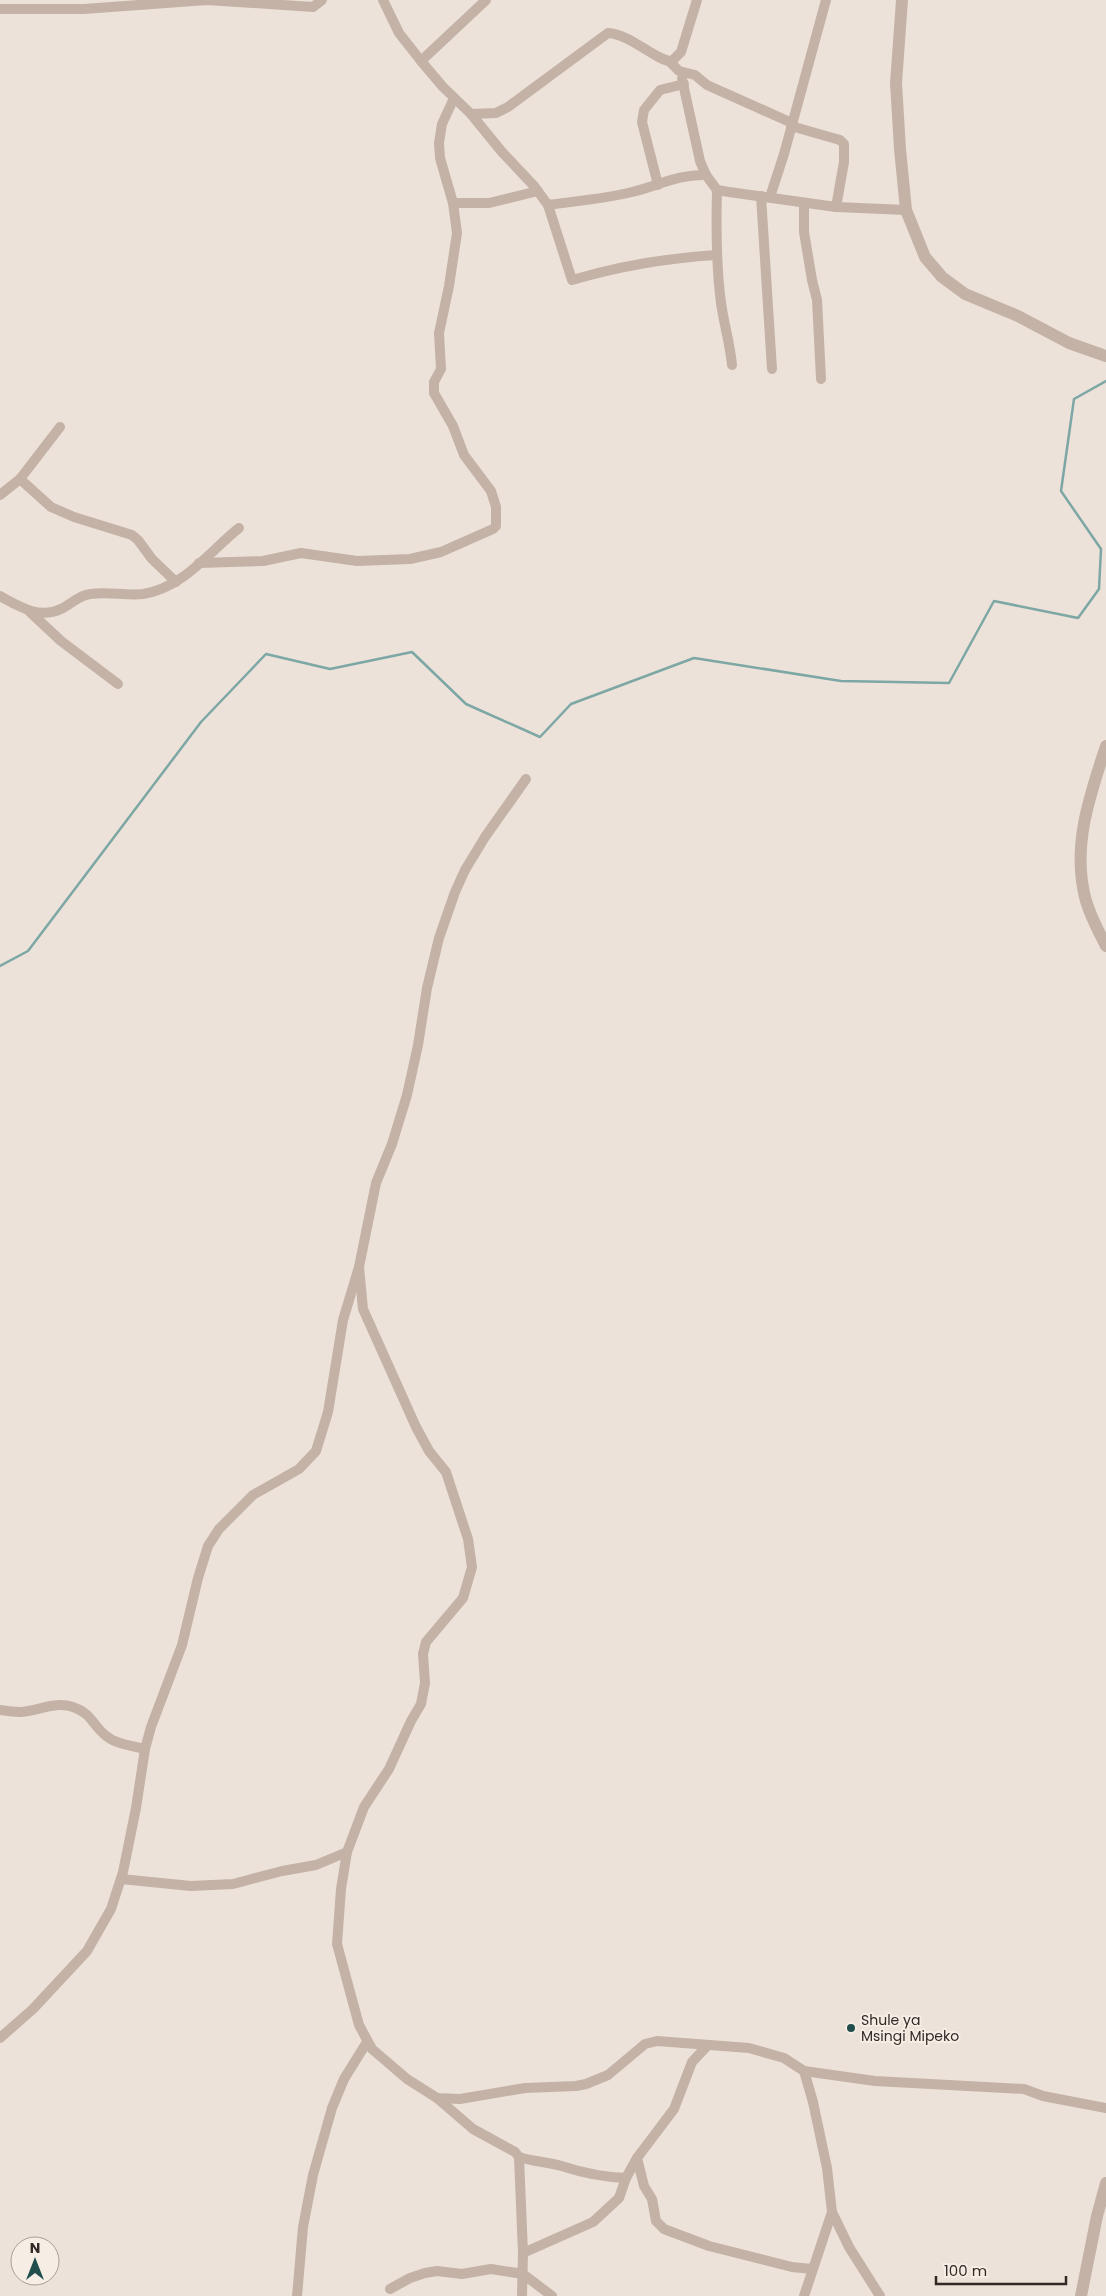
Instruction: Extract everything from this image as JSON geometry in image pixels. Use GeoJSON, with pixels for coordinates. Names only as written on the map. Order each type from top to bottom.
{"type":"FeatureCollection","features":[{"type":"Feature","properties":{"kind":"street"},"geometry":{"type":"LineString","coordinates":[[0,10],[82,4],[207,0],[313,6],[322,0]]}},
{"type":"Feature","properties":{"kind":"street"},"geometry":{"type":"LineString","coordinates":[[383,0],[399,33],[421,62],[471,114],[548,205],[572,280],[673,257],[716,255]]}},
{"type":"Feature","properties":{"kind":"street"},"geometry":{"type":"LineString","coordinates":[[421,62],[486,0]]}},
{"type":"Feature","properties":{"kind":"street"},"geometry":{"type":"LineString","coordinates":[[669,62],[676,59],[681,52],[697,0]]}},
{"type":"Feature","properties":{"kind":"street"},"geometry":{"type":"LineString","coordinates":[[772,369],[766,197],[791,125],[826,0]]}},
{"type":"Feature","properties":{"kind":"street"},"geometry":{"type":"LineString","coordinates":[[902,0],[896,83],[906,210],[925,257],[954,288],[1018,316],[1069,343],[1106,356]]}},
{"type":"Feature","properties":{"kind":"street"},"geometry":{"type":"LineString","coordinates":[[471,114],[496,112],[508,107],[608,33],[630,40],[669,62],[679,71],[684,84],[700,161],[706,175],[717,190],[716,255],[721,303],[729,336],[732,365]]}},
{"type":"Feature","properties":{"kind":"street"},"geometry":{"type":"LineString","coordinates":[[679,71],[695,74],[707,85],[791,125],[840,140],[844,144],[844,162],[836,207]]}},
{"type":"Feature","properties":{"kind":"street"},"geometry":{"type":"LineString","coordinates":[[658,184],[642,122],[644,110],[660,90],[684,84]]}},
{"type":"Feature","properties":{"kind":"street"},"geometry":{"type":"LineString","coordinates":[[199,563],[263,561],[301,553],[357,561],[410,559],[441,552],[496,526],[496,506],[491,490],[464,455],[453,426],[434,393],[434,382],[442,369],[439,333],[456,249],[457,233],[453,203],[440,158],[442,124],[454,98]]}},
{"type":"Feature","properties":{"kind":"street"},"geometry":{"type":"LineString","coordinates":[[485,132],[496,112]]}},
{"type":"Feature","properties":{"kind":"street"},"geometry":{"type":"LineString","coordinates":[[548,205],[631,193],[685,175],[706,175]]}},
{"type":"Feature","properties":{"kind":"street"},"geometry":{"type":"LineString","coordinates":[[717,190],[804,204],[906,210]]}},
{"type":"Feature","properties":{"kind":"street"},"geometry":{"type":"LineString","coordinates":[[453,203],[489,203],[538,191]]}},
{"type":"Feature","properties":{"kind":"street"},"geometry":{"type":"LineString","coordinates":[[804,204],[804,232],[817,300],[821,379]]}},
{"type":"Feature","properties":{"kind":"street"},"geometry":{"type":"LineString","coordinates":[[0,495],[20,479],[60,427]]}},
{"type":"Feature","properties":{"kind":"street"},"geometry":{"type":"LineString","coordinates":[[20,479],[51,506],[74,517],[132,535],[152,559],[176,582]]}},
{"type":"Feature","properties":{"kind":"street"},"geometry":{"type":"LineString","coordinates":[[30,612],[56,611],[89,594],[142,594],[162,590],[176,582],[239,528]]}},
{"type":"Feature","properties":{"kind":"street"},"geometry":{"type":"LineString","coordinates":[[0,596],[30,612],[61,641],[118,684]]}},
{"type":"Feature","properties":{"kind":"street"},"geometry":{"type":"LineString","coordinates":[[1106,746],[1084,818],[1080,839],[1085,896],[1106,946]]}},
{"type":"Feature","properties":{"kind":"street"},"geometry":{"type":"LineString","coordinates":[[0,2038],[33,2009],[87,1950],[107,1916],[121,1879],[136,1808],[145,1749],[151,1727],[182,1645],[198,1578],[208,1546],[219,1529],[253,1495],[299,1468],[316,1450],[328,1412],[344,1320],[359,1267],[376,1182],[402,1116],[418,1045],[427,988],[454,892],[485,837],[526,779]]}},
{"type":"Feature","properties":{"kind":"street"},"geometry":{"type":"LineString","coordinates":[[359,1267],[360,1296],[366,1317],[416,1427],[429,1450],[446,1472],[468,1539],[472,1567],[463,1598],[426,1642],[423,1654],[425,1683],[421,1704],[389,1769],[364,1807],[347,1852],[341,1888],[337,1944],[356,2018],[367,2042],[407,2079],[437,2098],[473,2129],[515,2152],[519,2158],[524,2274],[522,2296]]}},
{"type":"Feature","properties":{"kind":"street"},"geometry":{"type":"LineString","coordinates":[[0,1710],[20,1712],[49,1705],[71,1706],[82,1710],[93,1719],[106,1736],[119,1743],[145,1749]]}},
{"type":"Feature","properties":{"kind":"street"},"geometry":{"type":"LineString","coordinates":[[121,1879],[191,1886],[233,1884],[282,1871],[316,1865],[347,1852]]}},
{"type":"Feature","properties":{"kind":"street"},"geometry":{"type":"LineString","coordinates":[[437,2098],[460,2099],[525,2088],[576,2086],[608,2075],[646,2044],[669,2041],[707,2046],[749,2048],[770,2053],[795,2064],[804,2071],[875,2081],[1024,2089],[1043,2096],[1106,2108]]}},
{"type":"Feature","properties":{"kind":"street"},"geometry":{"type":"LineString","coordinates":[[297,2296],[304,2220],[313,2174],[332,2108],[344,2079],[367,2042]]}},
{"type":"Feature","properties":{"kind":"street"},"geometry":{"type":"LineString","coordinates":[[523,2253],[593,2222],[619,2198],[626,2178],[637,2158],[674,2109],[692,2062],[707,2046]]}},
{"type":"Feature","properties":{"kind":"street"},"geometry":{"type":"LineString","coordinates":[[804,2071],[827,2168],[832,2212],[849,2247],[880,2296]]}},
{"type":"Feature","properties":{"kind":"street"},"geometry":{"type":"LineString","coordinates":[[519,2158],[565,2167],[586,2174],[626,2178]]}},
{"type":"Feature","properties":{"kind":"street"},"geometry":{"type":"LineString","coordinates":[[637,2158],[644,2186],[652,2199],[656,2221],[664,2229],[709,2246],[792,2267],[812,2269]]}},
{"type":"Feature","properties":{"kind":"street"},"geometry":{"type":"LineString","coordinates":[[1082,2296],[1097,2216],[1106,2183]]}},
{"type":"Feature","properties":{"kind":"street"},"geometry":{"type":"LineString","coordinates":[[804,2296],[832,2212]]}},
{"type":"Feature","properties":{"kind":"street"},"geometry":{"type":"LineString","coordinates":[[390,2290],[410,2278],[437,2271],[462,2274],[491,2269],[524,2274],[552,2296]]}},
{"type":"Feature","properties":{"kind":"waterway"},"geometry":{"type":"LineString","coordinates":[[0,966],[28,951],[201,722],[266,654],[330,669],[412,652],[466,704],[540,737],[571,704],[694,658],[841,681],[949,683],[994,601],[1078,618],[1099,589],[1101,549],[1061,491],[1074,399],[1106,381]]}},
{"type":"Feature","properties":{"kind":"place","name":"Shule ya Msingi Mipeko"},"geometry":{"type":"Point","coordinates":[851,2028]}}]}
